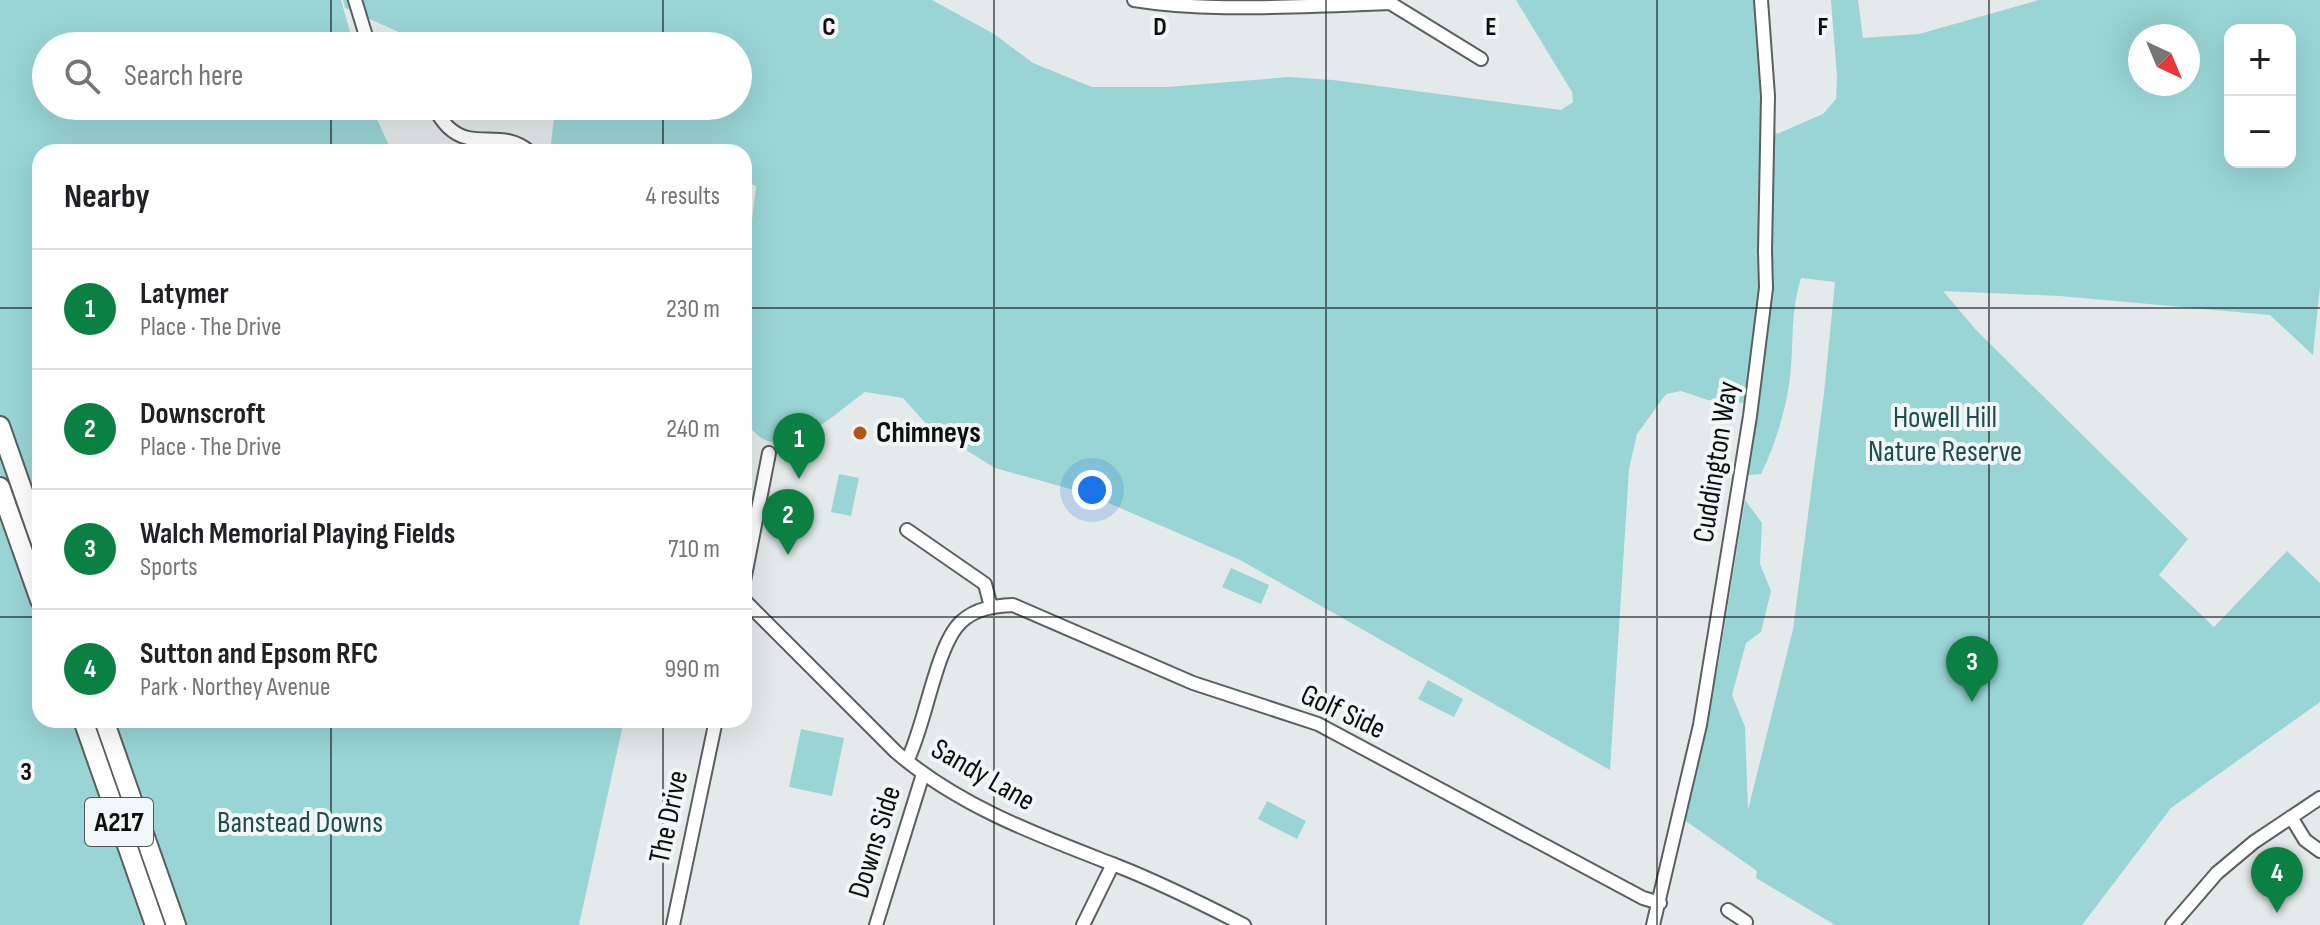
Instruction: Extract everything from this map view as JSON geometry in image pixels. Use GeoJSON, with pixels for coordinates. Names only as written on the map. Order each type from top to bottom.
{"type":"FeatureCollection","features":[{"type":"Feature","properties":{"kind":"highway"},"geometry":{"type":"LineString","coordinates":[[0,426],[32,517]]}},
{"type":"Feature","properties":{"kind":"highway"},"geometry":{"type":"LineString","coordinates":[[0,487],[32,577]]}},
{"type":"Feature","properties":{"kind":"highway","name":"A217"},"geometry":{"type":"LineString","coordinates":[[86,728],[155,925]]}},
{"type":"Feature","properties":{"kind":"highway","name":"A217"},"geometry":{"type":"LineString","coordinates":[[107,728],[176,925]]}},
{"type":"Feature","properties":{"kind":"street"},"geometry":{"type":"LineString","coordinates":[[355,0],[365,32]]}},
{"type":"Feature","properties":{"kind":"street"},"geometry":{"type":"LineString","coordinates":[[1134,0],[1209,7],[1390,2],[1481,59]]}},
{"type":"Feature","properties":{"kind":"street","name":"Cuddington Way"},"geometry":{"type":"LineString","coordinates":[[1653,925],[1700,725],[1750,416],[1766,288],[1768,96],[1761,0]]}},
{"type":"Feature","properties":{"kind":"street"},"geometry":{"type":"LineString","coordinates":[[443,120],[460,135],[475,139],[509,139],[517,144]]}},
{"type":"Feature","properties":{"kind":"street"},"geometry":{"type":"LineString","coordinates":[[752,540],[769,453]]}},
{"type":"Feature","properties":{"kind":"street"},"geometry":{"type":"LineString","coordinates":[[907,530],[985,584],[991,607],[963,620],[952,634],[907,761]]}},
{"type":"Feature","properties":{"kind":"street","name":"Golf Side"},"geometry":{"type":"LineString","coordinates":[[991,607],[1013,605],[1193,683],[1318,724],[1643,898],[1660,903]]}},
{"type":"Feature","properties":{"kind":"street","name":"Sandy Lane"},"geometry":{"type":"LineString","coordinates":[[752,608],[923,774],[1015,826],[1160,883],[1244,925]]}},
{"type":"Feature","properties":{"kind":"street","name":"The Drive"},"geometry":{"type":"LineString","coordinates":[[673,925],[714,728]]}},
{"type":"Feature","properties":{"kind":"street","name":"Downs Side"},"geometry":{"type":"LineString","coordinates":[[876,925],[923,774]]}},
{"type":"Feature","properties":{"kind":"street"},"geometry":{"type":"LineString","coordinates":[[2172,925],[2217,873],[2254,842],[2320,798]]}},
{"type":"Feature","properties":{"kind":"street"},"geometry":{"type":"LineString","coordinates":[[2291,817],[2305,840],[2320,851]]}},
{"type":"Feature","properties":{"kind":"street"},"geometry":{"type":"LineString","coordinates":[[1083,925],[1113,864]]}},
{"type":"Feature","properties":{"kind":"street"},"geometry":{"type":"LineString","coordinates":[[1728,910],[1747,924]]}},
{"type":"Feature","properties":{"kind":"green space","name":"Banstead Downs"},"geometry":{"type":"Polygon","coordinates":[[[0,0],[341,0],[350,32],[32,32],[32,120],[377,120],[388,144],[32,144],[32,728],[622,728],[579,925],[0,925],[0,0]]]}},
{"type":"Feature","properties":{"kind":"green space","name":"Howell Hill Nature Reserve"},"geometry":{"type":"Polygon","coordinates":[[[343,0],[932,0],[994,34],[1033,63],[1092,87],[1167,87],[1289,77],[1561,110],[1573,102],[1572,92],[1516,0],[1765,0],[1768,120],[1777,134],[1823,114],[1836,99],[1831,0],[1858,0],[1863,38],[1919,34],[2039,0],[2320,0],[2320,286],[2313,355],[2270,315],[2060,296],[1943,291],[1976,330],[2188,539],[2159,575],[2214,627],[2287,551],[2320,583],[2320,702],[2171,808],[2082,925],[1835,925],[1756,878],[1757,871],[1683,819],[1717,672],[1745,500],[1762,523],[1760,564],[1771,591],[1761,632],[1746,643],[1732,695],[1745,727],[1748,810],[1793,629],[1824,393],[1835,282],[1801,278],[1795,304],[1786,402],[1761,474],[1747,475],[1757,397],[1745,397],[1745,403],[1708,400],[1681,391],[1666,394],[1637,434],[1629,469],[1610,770],[1240,560],[1088,494],[995,468],[929,427],[903,398],[865,392],[820,426],[786,442],[770,442],[756,434],[752,428],[752,219],[756,186],[752,184],[752,144],[551,144],[554,120],[752,120],[752,32],[399,32],[345,8],[343,0]]]}},
{"type":"Feature","properties":{"kind":"green space"},"geometry":{"type":"Polygon","coordinates":[[[839,474],[859,478],[851,516],[831,512],[839,474]]]}},
{"type":"Feature","properties":{"kind":"green space"},"geometry":{"type":"Polygon","coordinates":[[[1231,568],[1269,585],[1261,604],[1222,587],[1231,568]]]}},
{"type":"Feature","properties":{"kind":"green space"},"geometry":{"type":"Polygon","coordinates":[[[1428,680],[1463,699],[1454,717],[1418,699],[1428,680]]]}},
{"type":"Feature","properties":{"kind":"green space"},"geometry":{"type":"Polygon","coordinates":[[[801,729],[844,738],[832,796],[789,787],[801,729]]]}},
{"type":"Feature","properties":{"kind":"green space"},"geometry":{"type":"Polygon","coordinates":[[[1267,801],[1306,821],[1297,839],[1258,819],[1267,801]]]}},
{"type":"Feature","properties":{"kind":"place","name":"Chimneys"},"geometry":{"type":"Point","coordinates":[860,433]}},
{"type":"Feature","properties":{"kind":"place","name":"Latymer"},"geometry":{"type":"Point","coordinates":[799,479]}},
{"type":"Feature","properties":{"kind":"place","name":"Downscroft"},"geometry":{"type":"Point","coordinates":[788,555]}},
{"type":"Feature","properties":{"kind":"place","name":"Walch Memorial Playing Fields"},"geometry":{"type":"Point","coordinates":[1972,702]}},
{"type":"Feature","properties":{"kind":"place","name":"Sutton and Epsom RFC"},"geometry":{"type":"Point","coordinates":[2277,913]}}]}
